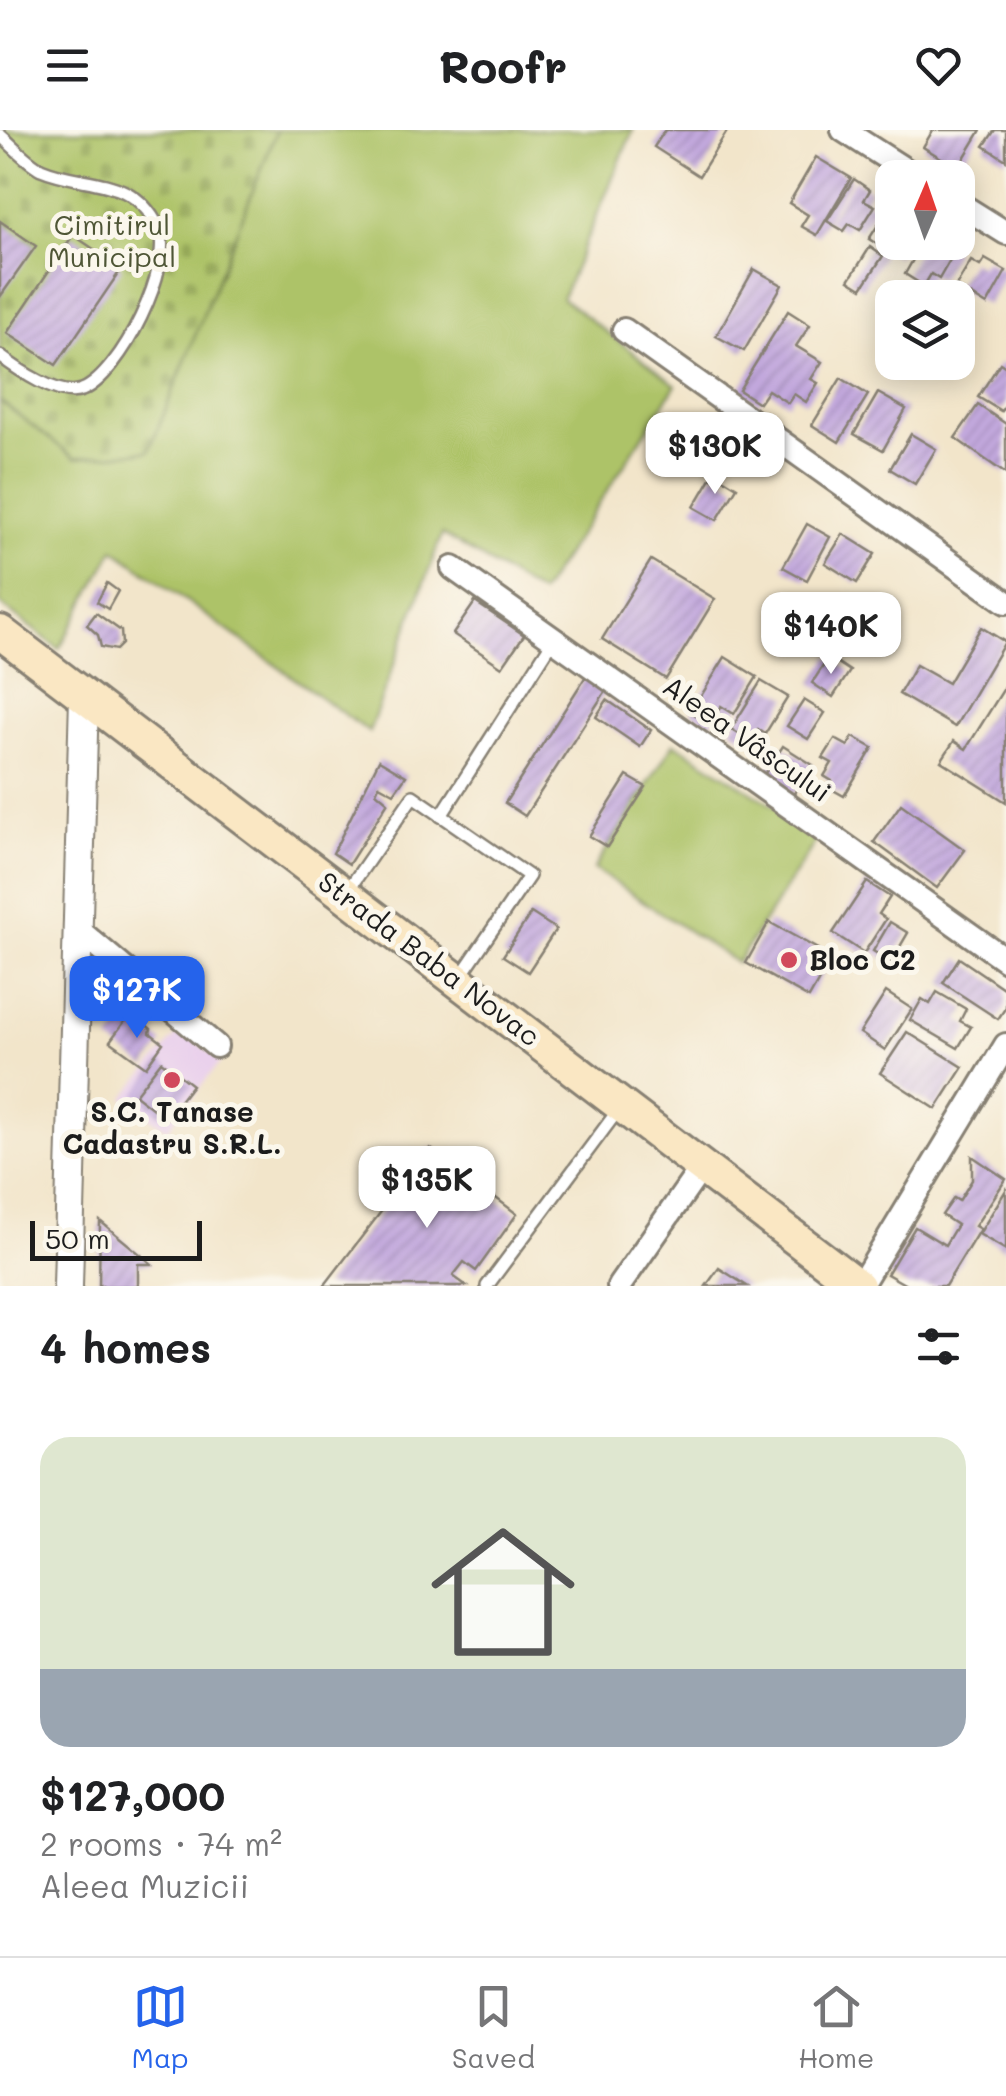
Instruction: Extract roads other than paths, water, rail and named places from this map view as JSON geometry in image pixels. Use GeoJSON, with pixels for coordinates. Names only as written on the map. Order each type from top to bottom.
{"type":"FeatureCollection","features":[{"type":"Feature","properties":{"kind":"main road","name":"Strada Baba Novac"},"geometry":{"type":"LineString","coordinates":[[0,632],[859,1286]]}},
{"type":"Feature","properties":{"kind":"street"},"geometry":{"type":"LineString","coordinates":[[843,130],[890,160]]}},
{"type":"Feature","properties":{"kind":"street"},"geometry":{"type":"LineString","coordinates":[[975,214],[1006,233]]}},
{"type":"Feature","properties":{"kind":"street"},"geometry":{"type":"LineString","coordinates":[[624,330],[1006,602]]}},
{"type":"Feature","properties":{"kind":"street","name":"Aleea Vâscului"},"geometry":{"type":"LineString","coordinates":[[453,568],[1006,960]]}},
{"type":"Feature","properties":{"kind":"street"},"geometry":{"type":"LineString","coordinates":[[68,1286],[84,697]]}},
{"type":"Feature","properties":{"kind":"street"},"geometry":{"type":"LineString","coordinates":[[76,928],[216,1046]]}},
{"type":"Feature","properties":{"kind":"street"},"geometry":{"type":"LineString","coordinates":[[859,1286],[1006,1045]]}},
{"type":"Feature","properties":{"kind":"street"},"geometry":{"type":"LineString","coordinates":[[618,1286],[702,1167]]}},
{"type":"Feature","properties":{"kind":"lane"},"geometry":{"type":"LineString","coordinates":[[0,135],[39,168],[135,195],[158,225],[165,244],[135,329],[110,369],[81,391],[63,391],[0,356]]}},
{"type":"Feature","properties":{"kind":"lane"},"geometry":{"type":"LineString","coordinates":[[442,816],[554,640]]}},
{"type":"Feature","properties":{"kind":"lane"},"geometry":{"type":"LineString","coordinates":[[345,895],[413,796],[529,876],[457,980]]}},
{"type":"Feature","properties":{"kind":"lane"},"geometry":{"type":"LineString","coordinates":[[487,1286],[621,1105]]}},
{"type":"Feature","properties":{"kind":"place","name":"Bloc C2"},"geometry":{"type":"Point","coordinates":[789,960]}},
{"type":"Feature","properties":{"kind":"place","name":"S.C. Tanase Cadastru S.R.L."},"geometry":{"type":"Point","coordinates":[172,1080]}},
{"type":"Feature","properties":{"kind":"park label","name":"Cimitirul Municipal"},"geometry":{"type":"Point","coordinates":[112,241]}}]}
